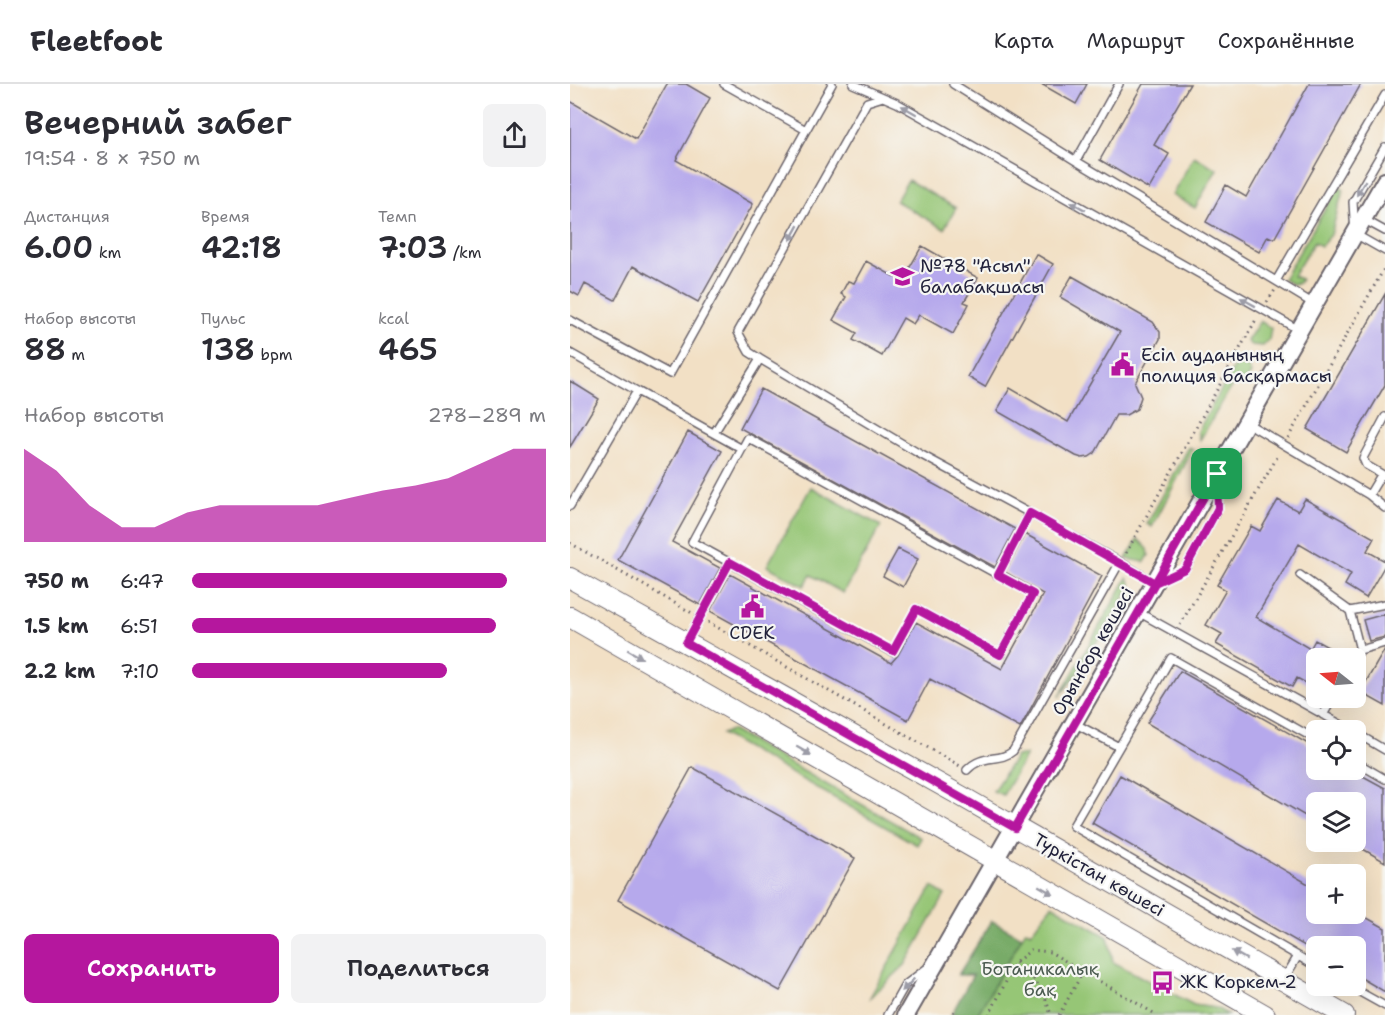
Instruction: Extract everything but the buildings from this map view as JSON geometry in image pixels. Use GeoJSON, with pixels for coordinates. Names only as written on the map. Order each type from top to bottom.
{"type":"FeatureCollection","features":[{"type":"Feature","properties":{"kind":"main road","name":"Түркістан көшесі"},"geometry":{"type":"LineString","coordinates":[[570,578],[1344,1015]]}},
{"type":"Feature","properties":{"kind":"main road"},"geometry":{"type":"LineString","coordinates":[[570,617],[1261,1014]]}},
{"type":"Feature","properties":{"kind":"street","name":"Орынбор көшесі"},"geometry":{"type":"LineString","coordinates":[[906,1015],[1385,181]]}},
{"type":"Feature","properties":{"kind":"lane"},"geometry":{"type":"LineString","coordinates":[[724,84],[806,130]]}},
{"type":"Feature","properties":{"kind":"lane"},"geometry":{"type":"LineString","coordinates":[[570,321],[670,374],[832,84]]}},
{"type":"Feature","properties":{"kind":"lane"},"geometry":{"type":"LineString","coordinates":[[853,84],[897,103],[1299,330]]}},
{"type":"Feature","properties":{"kind":"lane"},"geometry":{"type":"LineString","coordinates":[[953,84],[1314,304]]}},
{"type":"Feature","properties":{"kind":"lane"},"geometry":{"type":"LineString","coordinates":[[1076,161],[1119,84]]}},
{"type":"Feature","properties":{"kind":"lane"},"geometry":{"type":"LineString","coordinates":[[1278,282],[1385,95]]}},
{"type":"Feature","properties":{"kind":"lane"},"geometry":{"type":"LineString","coordinates":[[883,97],[867,102],[738,332],[749,352],[918,453],[1122,560],[1155,583]]}},
{"type":"Feature","properties":{"kind":"lane"},"geometry":{"type":"LineString","coordinates":[[1385,147],[1353,202],[1355,234],[1385,251]]}},
{"type":"Feature","properties":{"kind":"lane"},"geometry":{"type":"LineString","coordinates":[[1363,219],[1385,231]]}},
{"type":"Feature","properties":{"kind":"lane"},"geometry":{"type":"LineString","coordinates":[[570,353],[742,449]]}},
{"type":"Feature","properties":{"kind":"lane"},"geometry":{"type":"LineString","coordinates":[[714,434],[760,359]]}},
{"type":"Feature","properties":{"kind":"lane"},"geometry":{"type":"LineString","coordinates":[[570,506],[637,391]]}},
{"type":"Feature","properties":{"kind":"lane"},"geometry":{"type":"LineString","coordinates":[[1369,495],[1383,476],[1366,465],[1363,458],[1385,417]]}},
{"type":"Feature","properties":{"kind":"lane"},"geometry":{"type":"LineString","coordinates":[[1246,423],[1369,495],[1385,508]]}},
{"type":"Feature","properties":{"kind":"lane"},"geometry":{"type":"LineString","coordinates":[[748,438],[1033,594],[1000,655],[916,609],[893,651],[692,542],[742,449],[748,438]]}},
{"type":"Feature","properties":{"kind":"lane"},"geometry":{"type":"LineString","coordinates":[[998,575],[1030,513]]}},
{"type":"Feature","properties":{"kind":"lane"},"geometry":{"type":"LineString","coordinates":[[967,770],[975,761],[1008,755],[1013,751],[1122,560]]}},
{"type":"Feature","properties":{"kind":"lane"},"geometry":{"type":"LineString","coordinates":[[686,643],[730,562]]}},
{"type":"Feature","properties":{"kind":"lane"},"geometry":{"type":"LineString","coordinates":[[1300,575],[1350,611],[1359,648]]}},
{"type":"Feature","properties":{"kind":"lane"},"geometry":{"type":"LineString","coordinates":[[1350,611],[1385,604]]}},
{"type":"Feature","properties":{"kind":"lane"},"geometry":{"type":"LineString","coordinates":[[1138,612],[1332,720]]}},
{"type":"Feature","properties":{"kind":"lane"},"geometry":{"type":"LineString","coordinates":[[1366,648],[1385,643]]}},
{"type":"Feature","properties":{"kind":"lane"},"geometry":{"type":"LineString","coordinates":[[1306,734],[1171,658],[1073,826],[1306,961]]}},
{"type":"Feature","properties":{"kind":"lane"},"geometry":{"type":"LineString","coordinates":[[1323,715],[1327,708]]}},
{"type":"Feature","properties":{"kind":"lane"},"geometry":{"type":"LineString","coordinates":[[1074,723],[1119,747]]}},
{"type":"Feature","properties":{"kind":"lane"},"geometry":{"type":"LineString","coordinates":[[1366,739],[1385,750]]}},
{"type":"Feature","properties":{"kind":"lane"},"geometry":{"type":"LineString","coordinates":[[1366,768],[1385,778]]}},
{"type":"Feature","properties":{"kind":"lane"},"geometry":{"type":"LineString","coordinates":[[1283,980],[1298,956]]}},
{"type":"Feature","properties":{"kind":"lane"},"geometry":{"type":"LineString","coordinates":[[888,1015],[904,985],[935,962]]}},
{"type":"Feature","properties":{"kind":"lane"},"geometry":{"type":"LineString","coordinates":[[1366,995],[1385,1006]]}},
{"type":"Feature","properties":{"kind":"path"},"geometry":{"type":"LineString","coordinates":[[1122,560],[1278,282]]}},
{"type":"Feature","properties":{"kind":"path"},"geometry":{"type":"LineString","coordinates":[[570,543],[967,770]]}},
{"type":"Feature","properties":{"kind":"path"},"geometry":{"type":"LineString","coordinates":[[989,1015],[1016,962],[1031,950],[1050,952],[1157,1015]]}},
{"type":"Feature","properties":{"kind":"path"},"geometry":{"type":"LineString","coordinates":[[1016,962],[1030,974],[1044,992],[1052,1015]]}},
{"type":"Feature","properties":{"kind":"path"},"geometry":{"type":"LineString","coordinates":[[1059,1015],[1084,972]]}},
{"type":"Feature","properties":{"kind":"path"},"geometry":{"type":"LineString","coordinates":[[953,1012],[958,1015]]}},
{"type":"Feature","properties":{"kind":"green space"},"geometry":{"type":"Polygon","coordinates":[[[1194,156],[1217,169],[1195,208],[1172,195],[1194,156]]]}},
{"type":"Feature","properties":{"kind":"green space"},"geometry":{"type":"Polygon","coordinates":[[[908,180],[956,208],[944,229],[896,201],[908,180]]]}},
{"type":"Feature","properties":{"kind":"green space"},"geometry":{"type":"Polygon","coordinates":[[[1339,186],[1343,190],[1331,235],[1321,246],[1314,242],[1293,276],[1301,279],[1299,283],[1292,284],[1283,279],[1339,186]]]}},
{"type":"Feature","properties":{"kind":"green space"},"geometry":{"type":"Polygon","coordinates":[[[1260,321],[1271,328],[1269,340],[1263,346],[1251,345],[1247,341],[1260,321]]]}},
{"type":"Feature","properties":{"kind":"green space"},"geometry":{"type":"Polygon","coordinates":[[[1239,358],[1247,365],[1251,374],[1246,380],[1235,380],[1200,440],[1198,431],[1239,358]]]}},
{"type":"Feature","properties":{"kind":"green space"},"geometry":{"type":"Polygon","coordinates":[[[1189,447],[1193,449],[1152,527],[1147,524],[1189,447]]]}},
{"type":"Feature","properties":{"kind":"green space"},"geometry":{"type":"Polygon","coordinates":[[[811,487],[881,526],[843,593],[811,575],[804,586],[767,566],[811,487]]]}},
{"type":"Feature","properties":{"kind":"green space"},"geometry":{"type":"Polygon","coordinates":[[[1138,539],[1148,549],[1149,555],[1145,562],[1126,559],[1138,539]]]}},
{"type":"Feature","properties":{"kind":"green space"},"geometry":{"type":"Polygon","coordinates":[[[1127,578],[1131,584],[1129,590],[1078,672],[1059,697],[1127,578]]]}},
{"type":"Feature","properties":{"kind":"green space"},"geometry":{"type":"Polygon","coordinates":[[[731,730],[921,838],[917,845],[722,734],[731,730]]]}},
{"type":"Feature","properties":{"kind":"green space"},"geometry":{"type":"Polygon","coordinates":[[[1026,755],[1003,795],[993,791],[1016,756],[1026,755]]]}},
{"type":"Feature","properties":{"kind":"green space"},"geometry":{"type":"Polygon","coordinates":[[[932,887],[945,895],[905,965],[869,999],[932,887]]]}},
{"type":"Feature","properties":{"kind":"green space","name":"Ботаникалық бақ"},"geometry":{"type":"Polygon","coordinates":[[[1052,905],[1108,937],[1113,962],[1194,1005],[1216,1008],[1229,1015],[977,1015],[1026,930],[1031,932],[1052,905]]]}},
{"type":"Feature","properties":{"kind":"green space"},"geometry":{"type":"Polygon","coordinates":[[[992,921],[1022,937],[977,1015],[951,1015],[973,975],[958,975],[992,921]]]}},
{"type":"Feature","properties":{"kind":"place","name":"№78 \"Асыл\" балабақшасы"},"geometry":{"type":"Point","coordinates":[902,276]}},
{"type":"Feature","properties":{"kind":"place","name":"Есіл ауданының полиция басқармасы"},"geometry":{"type":"Point","coordinates":[1123,365]}},
{"type":"Feature","properties":{"kind":"place","name":"CDEK"},"geometry":{"type":"Point","coordinates":[752,607]}},
{"type":"Feature","properties":{"kind":"place","name":"ЖК Коркем-2"},"geometry":{"type":"Point","coordinates":[1162,982]}},
{"type":"Feature","properties":{"kind":"route"},"geometry":{"type":"LineString","coordinates":[[1217,474],[1155,583],[1030,513],[998,575],[1033,594],[1000,655],[916,609],[893,651],[730,562],[686,643],[1015,828],[1155,583],[1185,569],[1218,508],[1217,474]]}}]}
